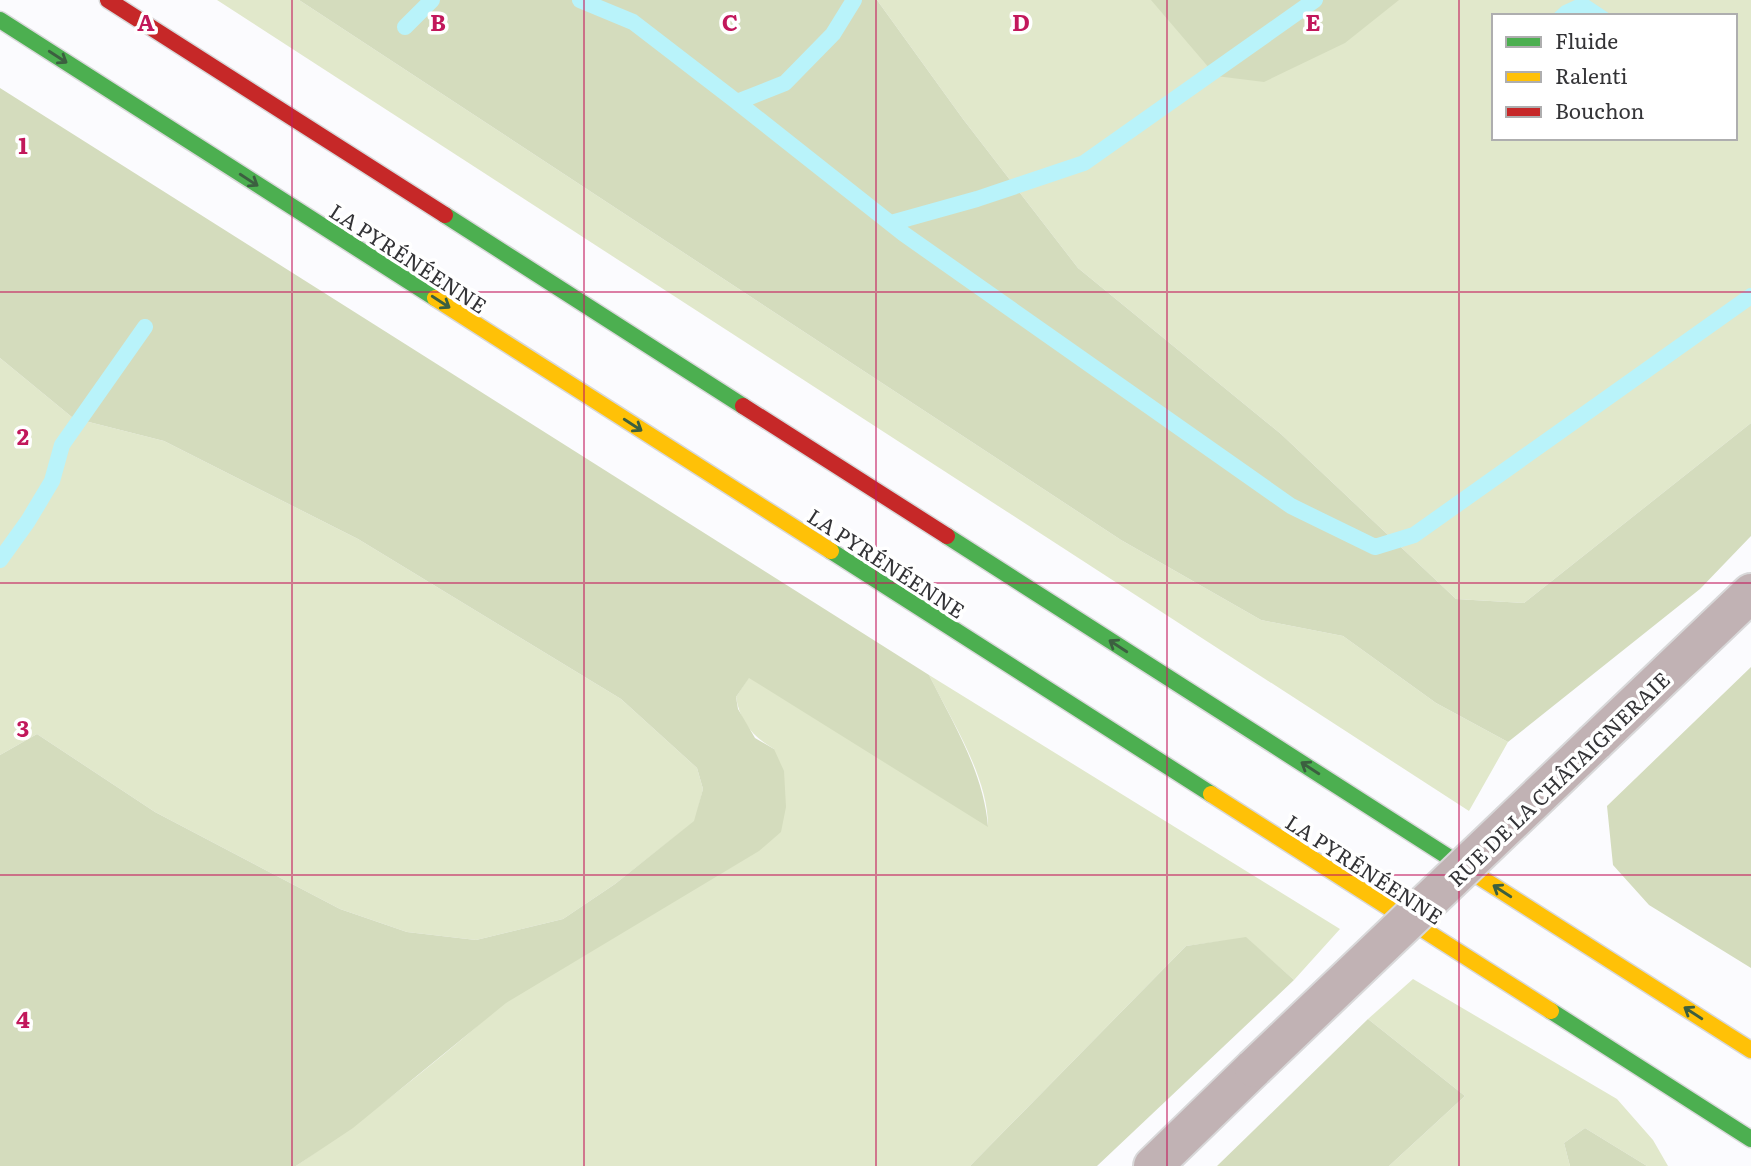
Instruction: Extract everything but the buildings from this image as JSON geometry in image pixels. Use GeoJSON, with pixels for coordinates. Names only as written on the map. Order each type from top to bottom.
{"type":"FeatureCollection","features":[{"type":"Feature","properties":{"kind":"highway"},"geometry":{"type":"LineString","coordinates":[[108,0],[1751,1050]]}},
{"type":"Feature","properties":{"kind":"highway","name":"LA PYRÉNÉENNE"},"geometry":{"type":"LineString","coordinates":[[0,20],[1751,1139]]}},
{"type":"Feature","properties":{"kind":"street","name":"RUE DE LA CHÂTAIGNERAIE"},"geometry":{"type":"LineString","coordinates":[[1153,1166],[1751,593]]}},
{"type":"Feature","properties":{"kind":"green space"},"geometry":{"type":"Polygon","coordinates":[[[217,0],[299,0],[1121,540],[1261,620],[1343,636],[1436,703],[1508,742],[1469,811],[217,0]]]}},
{"type":"Feature","properties":{"kind":"green space"},"geometry":{"type":"Polygon","coordinates":[[[299,0],[877,0],[963,119],[1078,268],[1281,434],[1456,599],[1524,603],[1751,423],[1751,536],[1700,589],[1508,742],[1436,703],[1343,636],[1261,620],[1121,540],[299,0]]]}},
{"type":"Feature","properties":{"kind":"green space"},"geometry":{"type":"Polygon","coordinates":[[[877,0],[1751,0],[1751,423],[1524,603],[1456,599],[1281,434],[1078,268],[963,119],[877,0]]]}},
{"type":"Feature","properties":{"kind":"green space"},"geometry":{"type":"Polygon","coordinates":[[[1151,0],[1399,0],[1345,43],[1264,82],[1216,76],[1151,0]]]}},
{"type":"Feature","properties":{"kind":"green space"},"geometry":{"type":"Polygon","coordinates":[[[0,88],[929,675],[974,768],[988,827],[749,678],[736,697],[738,709],[755,738],[774,749],[784,771],[786,807],[781,832],[759,851],[506,1003],[353,1128],[296,1166],[0,1166],[0,755],[37,734],[155,812],[340,909],[407,932],[476,940],[563,919],[615,884],[694,821],[703,789],[697,768],[621,699],[358,539],[164,441],[73,418],[0,358],[0,88]]]}},
{"type":"Feature","properties":{"kind":"green space"},"geometry":{"type":"Polygon","coordinates":[[[0,358],[73,418],[164,441],[358,539],[621,699],[697,768],[703,789],[695,821],[615,884],[563,919],[476,940],[407,932],[340,909],[155,812],[37,734],[0,755],[0,358]]]}},
{"type":"Feature","properties":{"kind":"green space"},"geometry":{"type":"Polygon","coordinates":[[[1751,667],[1751,968],[1649,905],[1613,865],[1607,806],[1751,667]]]}},
{"type":"Feature","properties":{"kind":"green space"},"geometry":{"type":"Polygon","coordinates":[[[929,675],[1340,929],[1294,980],[1246,938],[1186,946],[970,1166],[296,1166],[361,1120],[484,1020],[602,913],[774,749],[754,734],[741,714],[736,697],[749,677],[988,826],[982,788],[975,768],[929,675]]]}},
{"type":"Feature","properties":{"kind":"green space"},"geometry":{"type":"Polygon","coordinates":[[[1246,937],[1294,980],[1097,1166],[970,1166],[1186,946],[1246,937]]]}},
{"type":"Feature","properties":{"kind":"green space"},"geometry":{"type":"Polygon","coordinates":[[[1413,979],[1617,1099],[1653,1140],[1668,1166],[1647,1166],[1585,1128],[1564,1143],[1570,1166],[1389,1166],[1465,1096],[1368,1019],[1413,979]]]}},
{"type":"Feature","properties":{"kind":"green space"},"geometry":{"type":"Polygon","coordinates":[[[1368,1019],[1465,1096],[1389,1166],[1217,1166],[1368,1019]]]}},
{"type":"Feature","properties":{"kind":"green space"},"geometry":{"type":"Polygon","coordinates":[[[1585,1128],[1647,1166],[1570,1166],[1564,1143],[1585,1128]]]}},
{"type":"Feature","properties":{"kind":"water"},"geometry":{"type":"Polygon","coordinates":[[[1575,0],[1589,0],[1610,14],[1553,14],[1575,0]]]}},
{"type":"Feature","properties":{"kind":"waterway"},"geometry":{"type":"LineString","coordinates":[[405,27],[432,0]]}},
{"type":"Feature","properties":{"kind":"waterway"},"geometry":{"type":"LineString","coordinates":[[580,0],[633,22],[737,102],[785,83],[833,34],[854,0]]}},
{"type":"Feature","properties":{"kind":"waterway"},"geometry":{"type":"LineString","coordinates":[[891,223],[977,199],[1084,163],[1315,0]]}},
{"type":"Feature","properties":{"kind":"waterway"},"geometry":{"type":"LineString","coordinates":[[737,102],[904,234],[1291,506],[1375,547],[1414,535],[1751,296]]}},
{"type":"Feature","properties":{"kind":"waterway"},"geometry":{"type":"LineString","coordinates":[[0,560],[52,481],[62,445],[145,327]]}},
{"type":"Feature","properties":{"kind":"traffic: fast"},"geometry":{"type":"LineString","coordinates":[[0,20],[435,298]]}},
{"type":"Feature","properties":{"kind":"traffic: fast"},"geometry":{"type":"LineString","coordinates":[[445,215],[743,406]]}},
{"type":"Feature","properties":{"kind":"traffic: fast"},"geometry":{"type":"LineString","coordinates":[[947,536],[1478,876]]}},
{"type":"Feature","properties":{"kind":"traffic: fast"},"geometry":{"type":"LineString","coordinates":[[831,551],[1211,794]]}},
{"type":"Feature","properties":{"kind":"traffic: fast"},"geometry":{"type":"LineString","coordinates":[[1551,1011],[1751,1139]]}},
{"type":"Feature","properties":{"kind":"traffic: slow"},"geometry":{"type":"LineString","coordinates":[[435,298],[831,551]]}},
{"type":"Feature","properties":{"kind":"traffic: slow"},"geometry":{"type":"LineString","coordinates":[[1211,794],[1551,1011]]}},
{"type":"Feature","properties":{"kind":"traffic: slow"},"geometry":{"type":"LineString","coordinates":[[1478,876],[1751,1050]]}},
{"type":"Feature","properties":{"kind":"traffic: jam"},"geometry":{"type":"LineString","coordinates":[[108,0],[445,215]]}},
{"type":"Feature","properties":{"kind":"traffic: jam"},"geometry":{"type":"LineString","coordinates":[[743,406],[947,536]]}}]}
